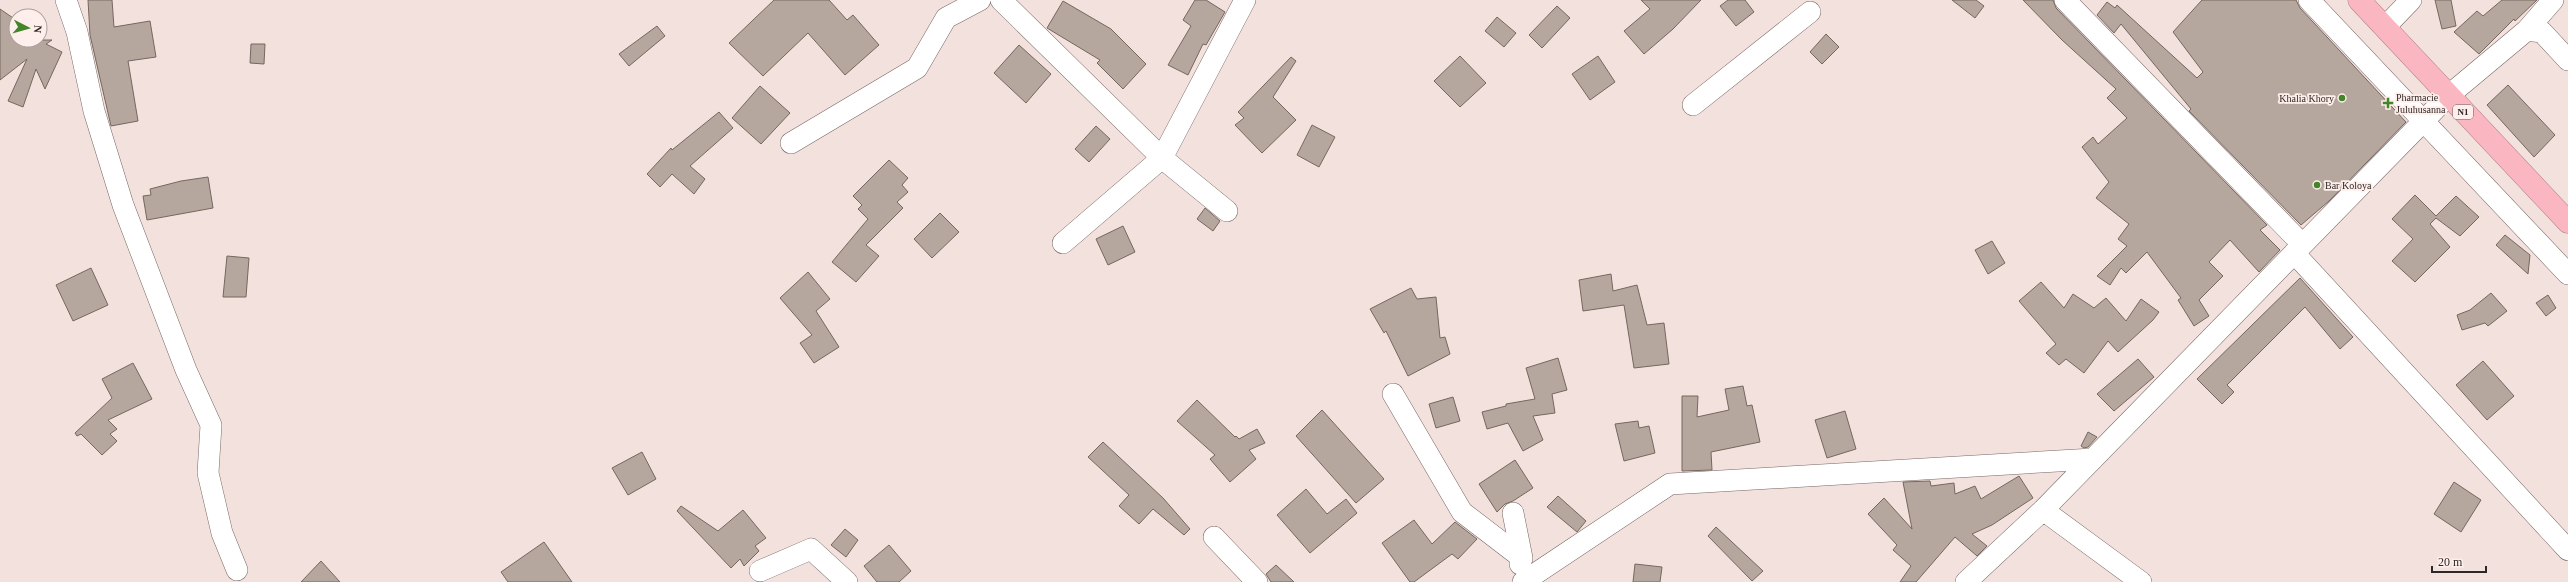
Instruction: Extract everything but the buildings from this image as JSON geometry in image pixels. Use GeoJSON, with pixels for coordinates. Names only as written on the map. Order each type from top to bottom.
{"type":"FeatureCollection","features":[{"type":"Feature","properties":{"kind":"highway","name":"N1"},"geometry":{"type":"LineString","coordinates":[[2359,0],[2568,222]]}},
{"type":"Feature","properties":{"kind":"street"},"geometry":{"type":"LineString","coordinates":[[66,0],[77,32],[94,111],[123,205],[186,370],[211,425],[208,473],[222,533],[236,570]]}},
{"type":"Feature","properties":{"kind":"street"},"geometry":{"type":"LineString","coordinates":[[791,143],[917,68],[946,18],[980,0]]}},
{"type":"Feature","properties":{"kind":"street"},"geometry":{"type":"LineString","coordinates":[[1000,0],[1162,158],[1227,211]]}},
{"type":"Feature","properties":{"kind":"street"},"geometry":{"type":"LineString","coordinates":[[1063,243],[1162,158],[1240,14],[1246,0]]}},
{"type":"Feature","properties":{"kind":"street"},"geometry":{"type":"LineString","coordinates":[[2065,0],[2298,249],[2568,550]]}},
{"type":"Feature","properties":{"kind":"street"},"geometry":{"type":"LineString","coordinates":[[2309,0],[2568,274]]}},
{"type":"Feature","properties":{"kind":"street"},"geometry":{"type":"LineString","coordinates":[[2385,27],[2411,0]]}},
{"type":"Feature","properties":{"kind":"street"},"geometry":{"type":"LineString","coordinates":[[1966,582],[2043,510],[2448,96],[2527,30],[2553,0]]}},
{"type":"Feature","properties":{"kind":"street"},"geometry":{"type":"LineString","coordinates":[[1693,105],[1810,4]]}},
{"type":"Feature","properties":{"kind":"street"},"geometry":{"type":"LineString","coordinates":[[2527,30],[2542,32],[2568,60]]}},
{"type":"Feature","properties":{"kind":"street"},"geometry":{"type":"LineString","coordinates":[[1393,394],[1462,512],[1522,558]]}},
{"type":"Feature","properties":{"kind":"street"},"geometry":{"type":"LineString","coordinates":[[1523,582],[1670,484],[2093,459]]}},
{"type":"Feature","properties":{"kind":"street"},"geometry":{"type":"LineString","coordinates":[[2043,510],[2141,582]]}},
{"type":"Feature","properties":{"kind":"street"},"geometry":{"type":"LineString","coordinates":[[1513,513],[1522,558],[1514,582]]}},
{"type":"Feature","properties":{"kind":"street"},"geometry":{"type":"LineString","coordinates":[[1214,537],[1257,582]]}},
{"type":"Feature","properties":{"kind":"street"},"geometry":{"type":"LineString","coordinates":[[760,571],[811,549],[847,582]]}},
{"type":"Feature","properties":{"kind":"place","name":"Khalia Khory"},"geometry":{"type":"Point","coordinates":[2342,98]}},
{"type":"Feature","properties":{"kind":"place","name":"Pharmacie Juluhusanna"},"geometry":{"type":"Point","coordinates":[2388,103]}},
{"type":"Feature","properties":{"kind":"place","name":"Bar Koloya"},"geometry":{"type":"Point","coordinates":[2317,185]}}]}
